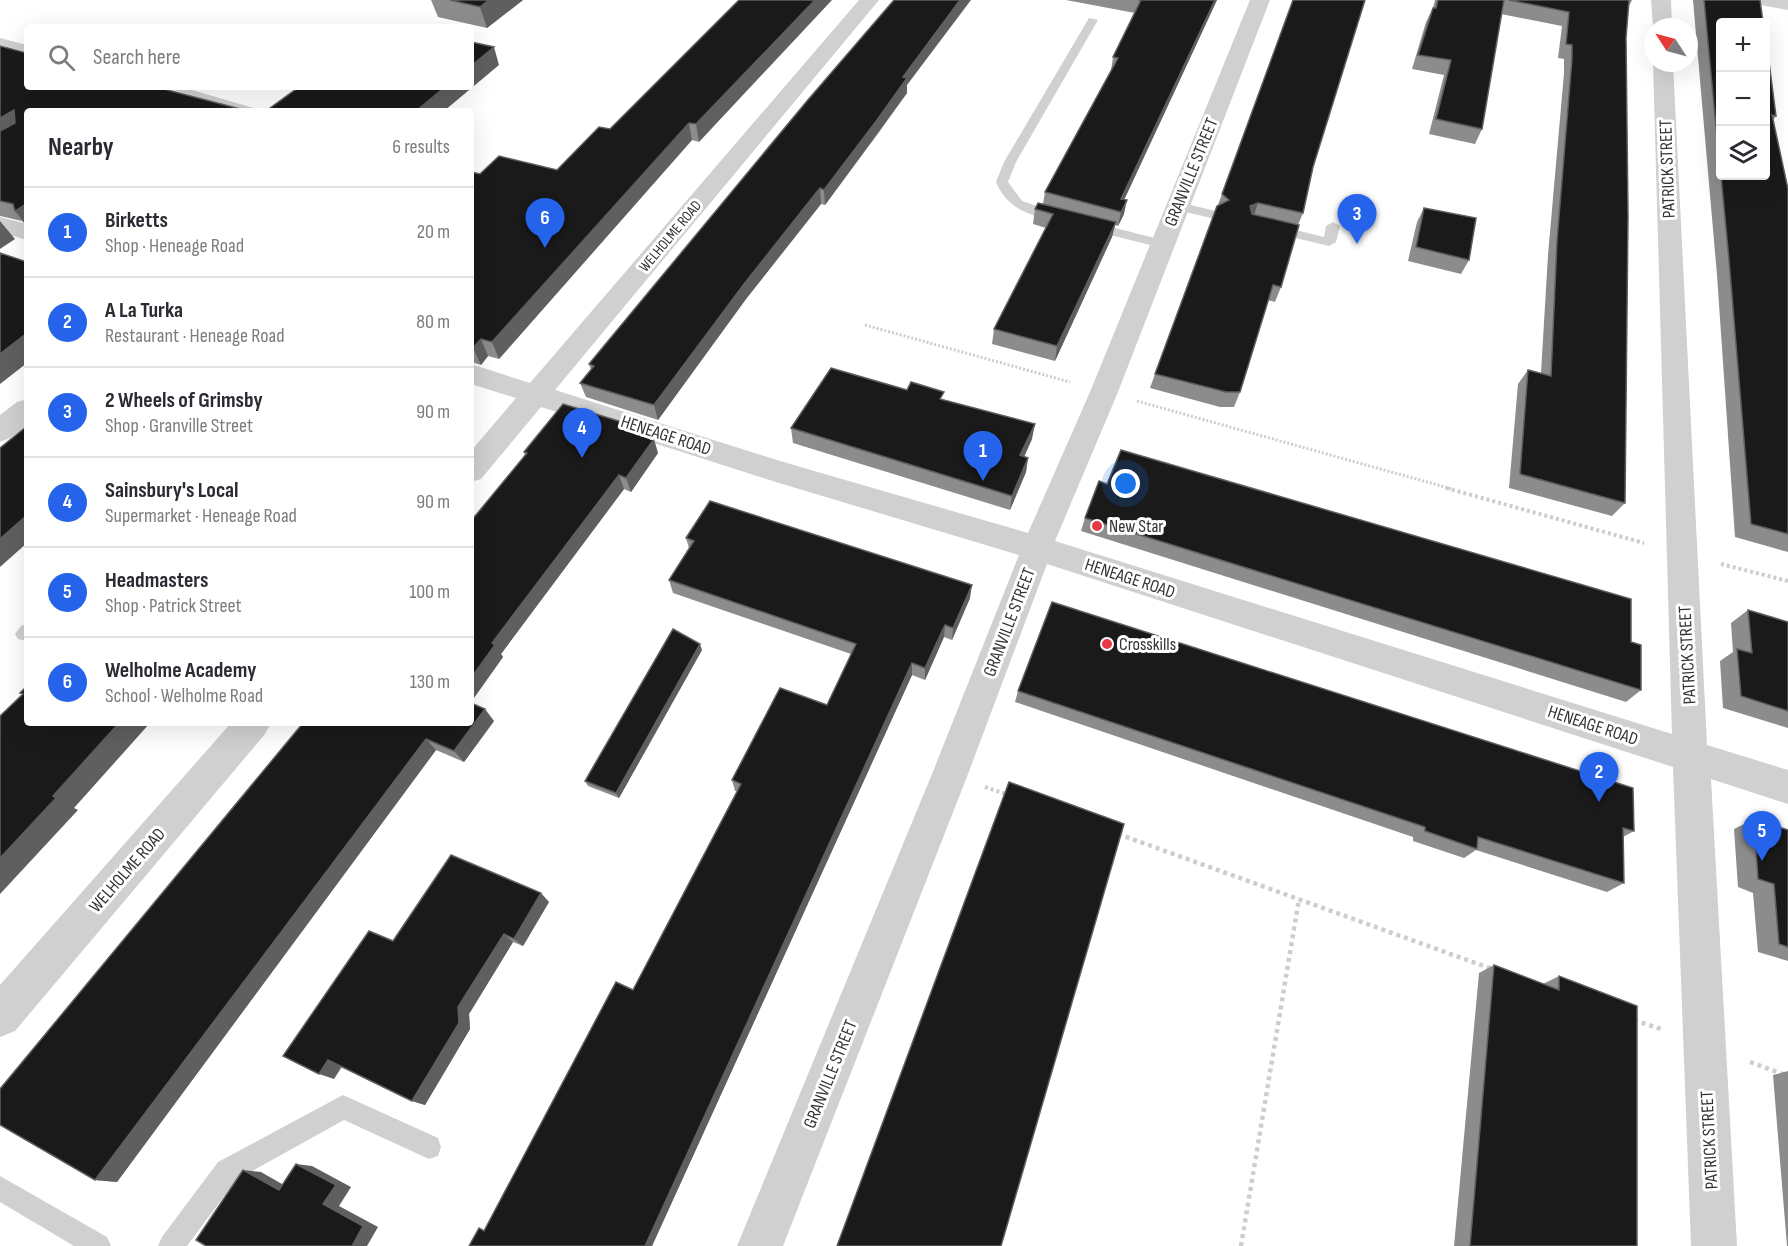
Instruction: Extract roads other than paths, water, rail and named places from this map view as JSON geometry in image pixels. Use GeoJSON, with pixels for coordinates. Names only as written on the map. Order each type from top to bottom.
{"type":"FeatureCollection","features":[{"type":"Feature","properties":{"kind":"street","name":"WELHOLME ROAD"},"geometry":{"type":"LineString","coordinates":[[474,468],[869,0]]}},
{"type":"Feature","properties":{"kind":"street","name":"GRANVILLE STREET"},"geometry":{"type":"LineString","coordinates":[[760,1246],[950,774],[1036,548],[1044,535],[1104,392],[1260,0]]}},
{"type":"Feature","properties":{"kind":"street"},"geometry":{"type":"LineString","coordinates":[[1661,0],[1662,18]]}},
{"type":"Feature","properties":{"kind":"street"},"geometry":{"type":"LineString","coordinates":[[1761,0],[1788,4]]}},
{"type":"Feature","properties":{"kind":"street","name":"PATRICK STREET"},"geometry":{"type":"LineString","coordinates":[[1663,72],[1690,730],[1689,756],[1693,781],[1714,1246]]}},
{"type":"Feature","properties":{"kind":"street"},"geometry":{"type":"LineString","coordinates":[[0,224],[24,231]]}},
{"type":"Feature","properties":{"kind":"street","name":"HENEAGE ROAD"},"geometry":{"type":"LineString","coordinates":[[474,375],[779,472],[1036,548],[1788,787]]}},
{"type":"Feature","properties":{"kind":"street"},"geometry":{"type":"LineString","coordinates":[[0,431],[24,411]]}},
{"type":"Feature","properties":{"kind":"street","name":"WELHOLME ROAD"},"geometry":{"type":"LineString","coordinates":[[0,1016],[250,726]]}},
{"type":"Feature","properties":{"kind":"lane"},"geometry":{"type":"LineString","coordinates":[[1093,20],[1010,162],[1002,182],[1007,195],[1020,207],[1162,244]]}},
{"type":"Feature","properties":{"kind":"lane"},"geometry":{"type":"LineString","coordinates":[[0,41],[24,48]]}},
{"type":"Feature","properties":{"kind":"lane"},"geometry":{"type":"LineString","coordinates":[[180,90],[247,108]]}},
{"type":"Feature","properties":{"kind":"lane"},"geometry":{"type":"LineString","coordinates":[[1178,206],[1215,215]]}},
{"type":"Feature","properties":{"kind":"lane"},"geometry":{"type":"LineString","coordinates":[[1263,226],[1329,242],[1333,226]]}},
{"type":"Feature","properties":{"kind":"lane"},"geometry":{"type":"LineString","coordinates":[[171,1246],[227,1171],[343,1107],[429,1147]]}},
{"type":"Feature","properties":{"kind":"lane"},"geometry":{"type":"LineString","coordinates":[[0,1188],[98,1246]]}},
{"type":"Feature","properties":{"kind":"place","name":"2 Wheels of Grimsby"},"geometry":{"type":"Point","coordinates":[1357,244]}},
{"type":"Feature","properties":{"kind":"place","name":"Welholme Academy"},"geometry":{"type":"Point","coordinates":[545,248]}},
{"type":"Feature","properties":{"kind":"place","name":"Sainsbury's Local"},"geometry":{"type":"Point","coordinates":[582,458]}},
{"type":"Feature","properties":{"kind":"place","name":"Birketts"},"geometry":{"type":"Point","coordinates":[983,481]}},
{"type":"Feature","properties":{"kind":"place","name":"New Star"},"geometry":{"type":"Point","coordinates":[1097,526]}},
{"type":"Feature","properties":{"kind":"place","name":"Crosskills"},"geometry":{"type":"Point","coordinates":[1107,644]}},
{"type":"Feature","properties":{"kind":"place","name":"A La Turka"},"geometry":{"type":"Point","coordinates":[1599,802]}},
{"type":"Feature","properties":{"kind":"place","name":"Headmasters"},"geometry":{"type":"Point","coordinates":[1762,861]}}]}
